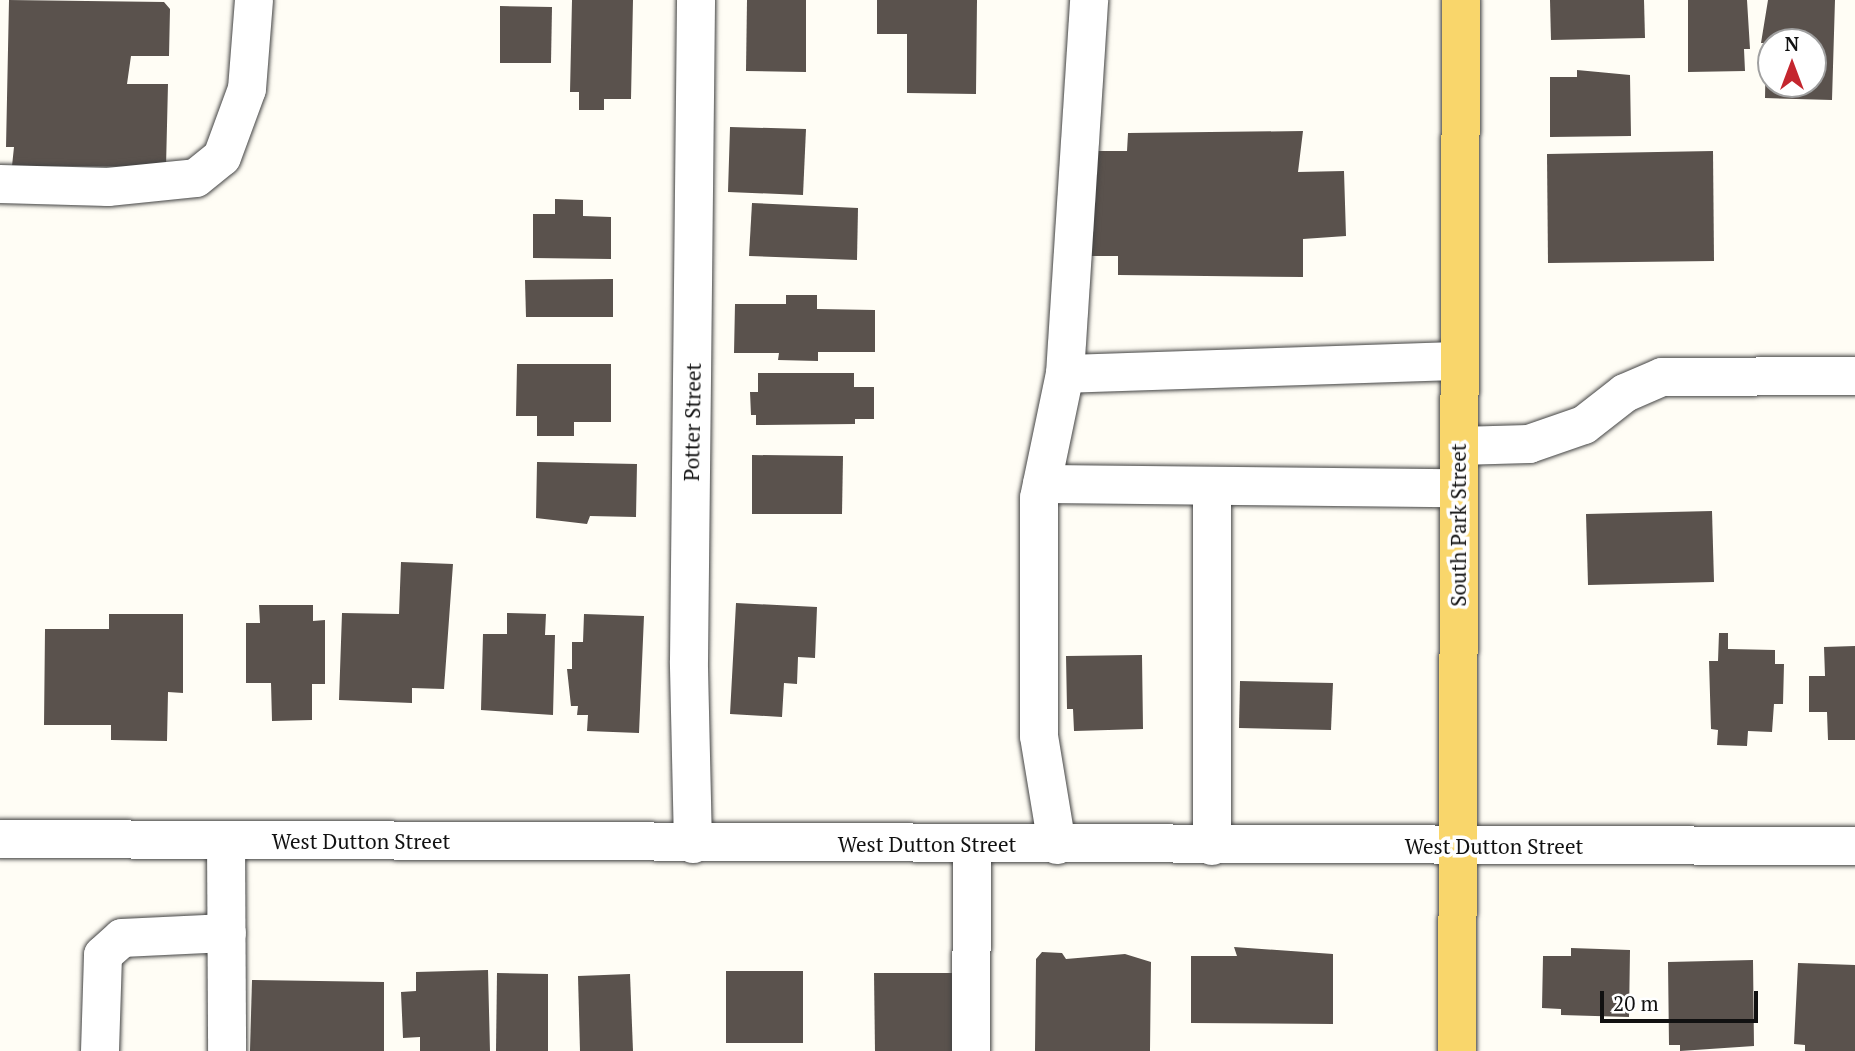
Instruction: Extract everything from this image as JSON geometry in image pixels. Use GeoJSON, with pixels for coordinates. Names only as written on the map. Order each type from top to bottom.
{"type":"FeatureCollection","features":[{"type":"Feature","properties":{"kind":"main road","name":"South Park Street"},"geometry":{"type":"LineString","coordinates":[[1457,1051],[1461,0]]}},
{"type":"Feature","properties":{"kind":"street"},"geometry":{"type":"LineString","coordinates":[[0,184],[108,187],[196,178],[222,157],[247,89],[254,0]]}},
{"type":"Feature","properties":{"kind":"street","name":"Potter Street"},"geometry":{"type":"LineString","coordinates":[[693,844],[689,661],[696,0]]}},
{"type":"Feature","properties":{"kind":"street"},"geometry":{"type":"LineString","coordinates":[[1058,845],[1039,736],[1042,484],[1065,374],[1089,0]]}},
{"type":"Feature","properties":{"kind":"street"},"geometry":{"type":"LineString","coordinates":[[1065,374],[1459,361]]}},
{"type":"Feature","properties":{"kind":"street"},"geometry":{"type":"LineString","coordinates":[[1459,446],[1529,443],[1584,425],[1625,393],[1662,377],[1855,376]]}},
{"type":"Feature","properties":{"kind":"street"},"geometry":{"type":"LineString","coordinates":[[1042,484],[1458,488]]}},
{"type":"Feature","properties":{"kind":"street"},"geometry":{"type":"LineString","coordinates":[[1212,486],[1212,846]]}},
{"type":"Feature","properties":{"kind":"street","name":"West Dutton Street"},"geometry":{"type":"LineString","coordinates":[[0,839],[1212,846],[1855,846]]}},
{"type":"Feature","properties":{"kind":"street"},"geometry":{"type":"LineString","coordinates":[[226,840],[227,1051]]}},
{"type":"Feature","properties":{"kind":"street"},"geometry":{"type":"LineString","coordinates":[[971,1051],[972,845]]}},
{"type":"Feature","properties":{"kind":"street"},"geometry":{"type":"LineString","coordinates":[[100,1051],[103,955],[122,937],[227,933]]}},
{"type":"Feature","properties":{"kind":"building"},"geometry":{"type":"Polygon","coordinates":[[[9,0],[164,2],[170,9],[169,56],[131,56],[127,84],[168,84],[166,167],[12,166],[14,147],[6,147],[9,0]]]}},
{"type":"Feature","properties":{"kind":"building"},"geometry":{"type":"Polygon","coordinates":[[[572,0],[633,0],[631,99],[604,99],[604,110],[579,110],[579,92],[570,92],[572,0]]]}},
{"type":"Feature","properties":{"kind":"building"},"geometry":{"type":"Polygon","coordinates":[[[747,0],[806,0],[806,72],[746,71],[747,0]]]}},
{"type":"Feature","properties":{"kind":"building"},"geometry":{"type":"Polygon","coordinates":[[[877,0],[977,0],[976,94],[907,93],[907,34],[877,34],[877,0]]]}},
{"type":"Feature","properties":{"kind":"building"},"geometry":{"type":"Polygon","coordinates":[[[1550,0],[1644,0],[1645,38],[1551,40],[1550,0]]]}},
{"type":"Feature","properties":{"kind":"building"},"geometry":{"type":"Polygon","coordinates":[[[1688,0],[1747,0],[1750,49],[1744,49],[1745,71],[1688,72],[1688,0]]]}},
{"type":"Feature","properties":{"kind":"building"},"geometry":{"type":"Polygon","coordinates":[[[1768,0],[1835,0],[1832,100],[1765,98],[1827,98],[1827,28],[1763,28],[1768,0]]]}},
{"type":"Feature","properties":{"kind":"building"},"geometry":{"type":"Polygon","coordinates":[[[500,6],[552,7],[551,63],[500,63],[500,6]]]}},
{"type":"Feature","properties":{"kind":"building"},"geometry":{"type":"Polygon","coordinates":[[[1577,70],[1630,75],[1631,136],[1550,137],[1550,77],[1577,77],[1577,70]]]}},
{"type":"Feature","properties":{"kind":"building"},"geometry":{"type":"Polygon","coordinates":[[[730,127],[806,129],[803,195],[728,192],[730,127]]]}},
{"type":"Feature","properties":{"kind":"building"},"geometry":{"type":"Polygon","coordinates":[[[1303,131],[1298,172],[1344,171],[1346,236],[1303,239],[1303,277],[1118,275],[1118,256],[1090,256],[1088,151],[1127,151],[1128,133],[1303,131]]]}},
{"type":"Feature","properties":{"kind":"building"},"geometry":{"type":"Polygon","coordinates":[[[1713,151],[1714,261],[1548,263],[1547,154],[1713,151]]]}},
{"type":"Feature","properties":{"kind":"building"},"geometry":{"type":"Polygon","coordinates":[[[555,199],[583,200],[583,216],[611,217],[611,259],[533,258],[533,214],[555,214],[555,199]]]}},
{"type":"Feature","properties":{"kind":"building"},"geometry":{"type":"Polygon","coordinates":[[[752,203],[858,208],[857,260],[749,256],[752,203]]]}},
{"type":"Feature","properties":{"kind":"building"},"geometry":{"type":"Polygon","coordinates":[[[613,279],[613,317],[526,317],[525,280],[613,279]]]}},
{"type":"Feature","properties":{"kind":"building"},"geometry":{"type":"Polygon","coordinates":[[[786,295],[817,295],[817,309],[875,310],[875,352],[818,352],[818,361],[778,360],[779,353],[734,353],[735,304],[786,304],[786,295]]]}},
{"type":"Feature","properties":{"kind":"building"},"geometry":{"type":"Polygon","coordinates":[[[517,364],[611,364],[611,422],[574,422],[574,436],[537,436],[537,416],[516,416],[517,364]]]}},
{"type":"Feature","properties":{"kind":"building"},"geometry":{"type":"Polygon","coordinates":[[[758,373],[854,373],[854,387],[874,387],[874,419],[855,419],[855,424],[756,425],[756,415],[751,415],[750,392],[758,392],[758,373]]]}},
{"type":"Feature","properties":{"kind":"building"},"geometry":{"type":"Polygon","coordinates":[[[752,455],[843,456],[842,514],[752,514],[752,455]]]}},
{"type":"Feature","properties":{"kind":"building"},"geometry":{"type":"Polygon","coordinates":[[[537,462],[637,464],[636,517],[590,516],[587,524],[536,518],[537,462]]]}},
{"type":"Feature","properties":{"kind":"building"},"geometry":{"type":"Polygon","coordinates":[[[1712,511],[1714,582],[1588,585],[1586,514],[1712,511]]]}},
{"type":"Feature","properties":{"kind":"building"},"geometry":{"type":"Polygon","coordinates":[[[401,562],[453,564],[444,689],[412,688],[412,703],[339,700],[342,613],[399,614],[401,562]]]}},
{"type":"Feature","properties":{"kind":"building"},"geometry":{"type":"Polygon","coordinates":[[[736,603],[817,607],[815,658],[798,657],[797,684],[784,683],[782,717],[730,714],[736,603]]]}},
{"type":"Feature","properties":{"kind":"building"},"geometry":{"type":"Polygon","coordinates":[[[259,605],[313,605],[313,621],[325,620],[325,684],[312,684],[312,720],[272,721],[271,683],[246,683],[246,623],[260,623],[259,605]]]}},
{"type":"Feature","properties":{"kind":"building"},"geometry":{"type":"Polygon","coordinates":[[[507,613],[546,614],[545,635],[555,635],[553,715],[481,710],[483,634],[507,634],[507,613]]]}},
{"type":"Feature","properties":{"kind":"building"},"geometry":{"type":"Polygon","coordinates":[[[109,614],[183,614],[183,693],[168,692],[167,741],[111,740],[111,725],[44,725],[45,629],[109,629],[109,614]]]}},
{"type":"Feature","properties":{"kind":"building"},"geometry":{"type":"Polygon","coordinates":[[[584,614],[644,616],[639,733],[587,731],[588,715],[577,715],[578,706],[571,706],[567,669],[572,669],[572,642],[583,642],[584,614]]]}},
{"type":"Feature","properties":{"kind":"building"},"geometry":{"type":"Polygon","coordinates":[[[1719,633],[1728,633],[1728,649],[1775,650],[1775,664],[1784,664],[1783,704],[1774,704],[1772,732],[1748,731],[1747,746],[1717,745],[1718,730],[1711,729],[1709,661],[1718,661],[1719,633]]]}},
{"type":"Feature","properties":{"kind":"building"},"geometry":{"type":"Polygon","coordinates":[[[1855,646],[1855,740],[1828,740],[1827,712],[1809,712],[1809,676],[1825,676],[1824,647],[1855,646]]]}},
{"type":"Feature","properties":{"kind":"building"},"geometry":{"type":"Polygon","coordinates":[[[1142,655],[1143,729],[1074,731],[1073,709],[1067,709],[1066,656],[1142,655]]]}},
{"type":"Feature","properties":{"kind":"building"},"geometry":{"type":"Polygon","coordinates":[[[1240,681],[1333,683],[1331,730],[1239,728],[1240,681]]]}},
{"type":"Feature","properties":{"kind":"building"},"geometry":{"type":"Polygon","coordinates":[[[1234,947],[1333,954],[1333,1024],[1191,1023],[1191,956],[1237,956],[1234,947]]]}},
{"type":"Feature","properties":{"kind":"building"},"geometry":{"type":"Polygon","coordinates":[[[1571,948],[1630,950],[1629,1017],[1561,1015],[1561,1009],[1542,1008],[1543,956],[1571,956],[1571,948]]]}},
{"type":"Feature","properties":{"kind":"building"},"geometry":{"type":"Polygon","coordinates":[[[1042,952],[1062,953],[1066,959],[1125,954],[1151,962],[1150,1051],[1035,1051],[1036,959],[1042,952]]]}},
{"type":"Feature","properties":{"kind":"building"},"geometry":{"type":"Polygon","coordinates":[[[1753,960],[1754,1046],[1680,1051],[1680,1045],[1669,1045],[1668,962],[1753,960]]]}},
{"type":"Feature","properties":{"kind":"building"},"geometry":{"type":"Polygon","coordinates":[[[1798,963],[1855,965],[1855,1051],[1805,1051],[1805,1045],[1794,1044],[1798,963]]]}},
{"type":"Feature","properties":{"kind":"building"},"geometry":{"type":"Polygon","coordinates":[[[488,970],[490,1051],[420,1051],[420,1037],[403,1038],[401,992],[416,991],[416,972],[488,970]]]}},
{"type":"Feature","properties":{"kind":"building"},"geometry":{"type":"Polygon","coordinates":[[[726,971],[803,971],[803,1043],[726,1043],[726,971]]]}},
{"type":"Feature","properties":{"kind":"building"},"geometry":{"type":"Polygon","coordinates":[[[497,973],[548,974],[548,1051],[496,1051],[497,973]]]}},
{"type":"Feature","properties":{"kind":"building"},"geometry":{"type":"Polygon","coordinates":[[[874,973],[963,973],[963,1051],[875,1051],[874,973]]]}},
{"type":"Feature","properties":{"kind":"building"},"geometry":{"type":"Polygon","coordinates":[[[630,974],[633,1051],[580,1051],[578,976],[630,974]]]}},
{"type":"Feature","properties":{"kind":"building"},"geometry":{"type":"Polygon","coordinates":[[[252,980],[384,982],[384,1051],[250,1051],[252,980]]]}}]}
